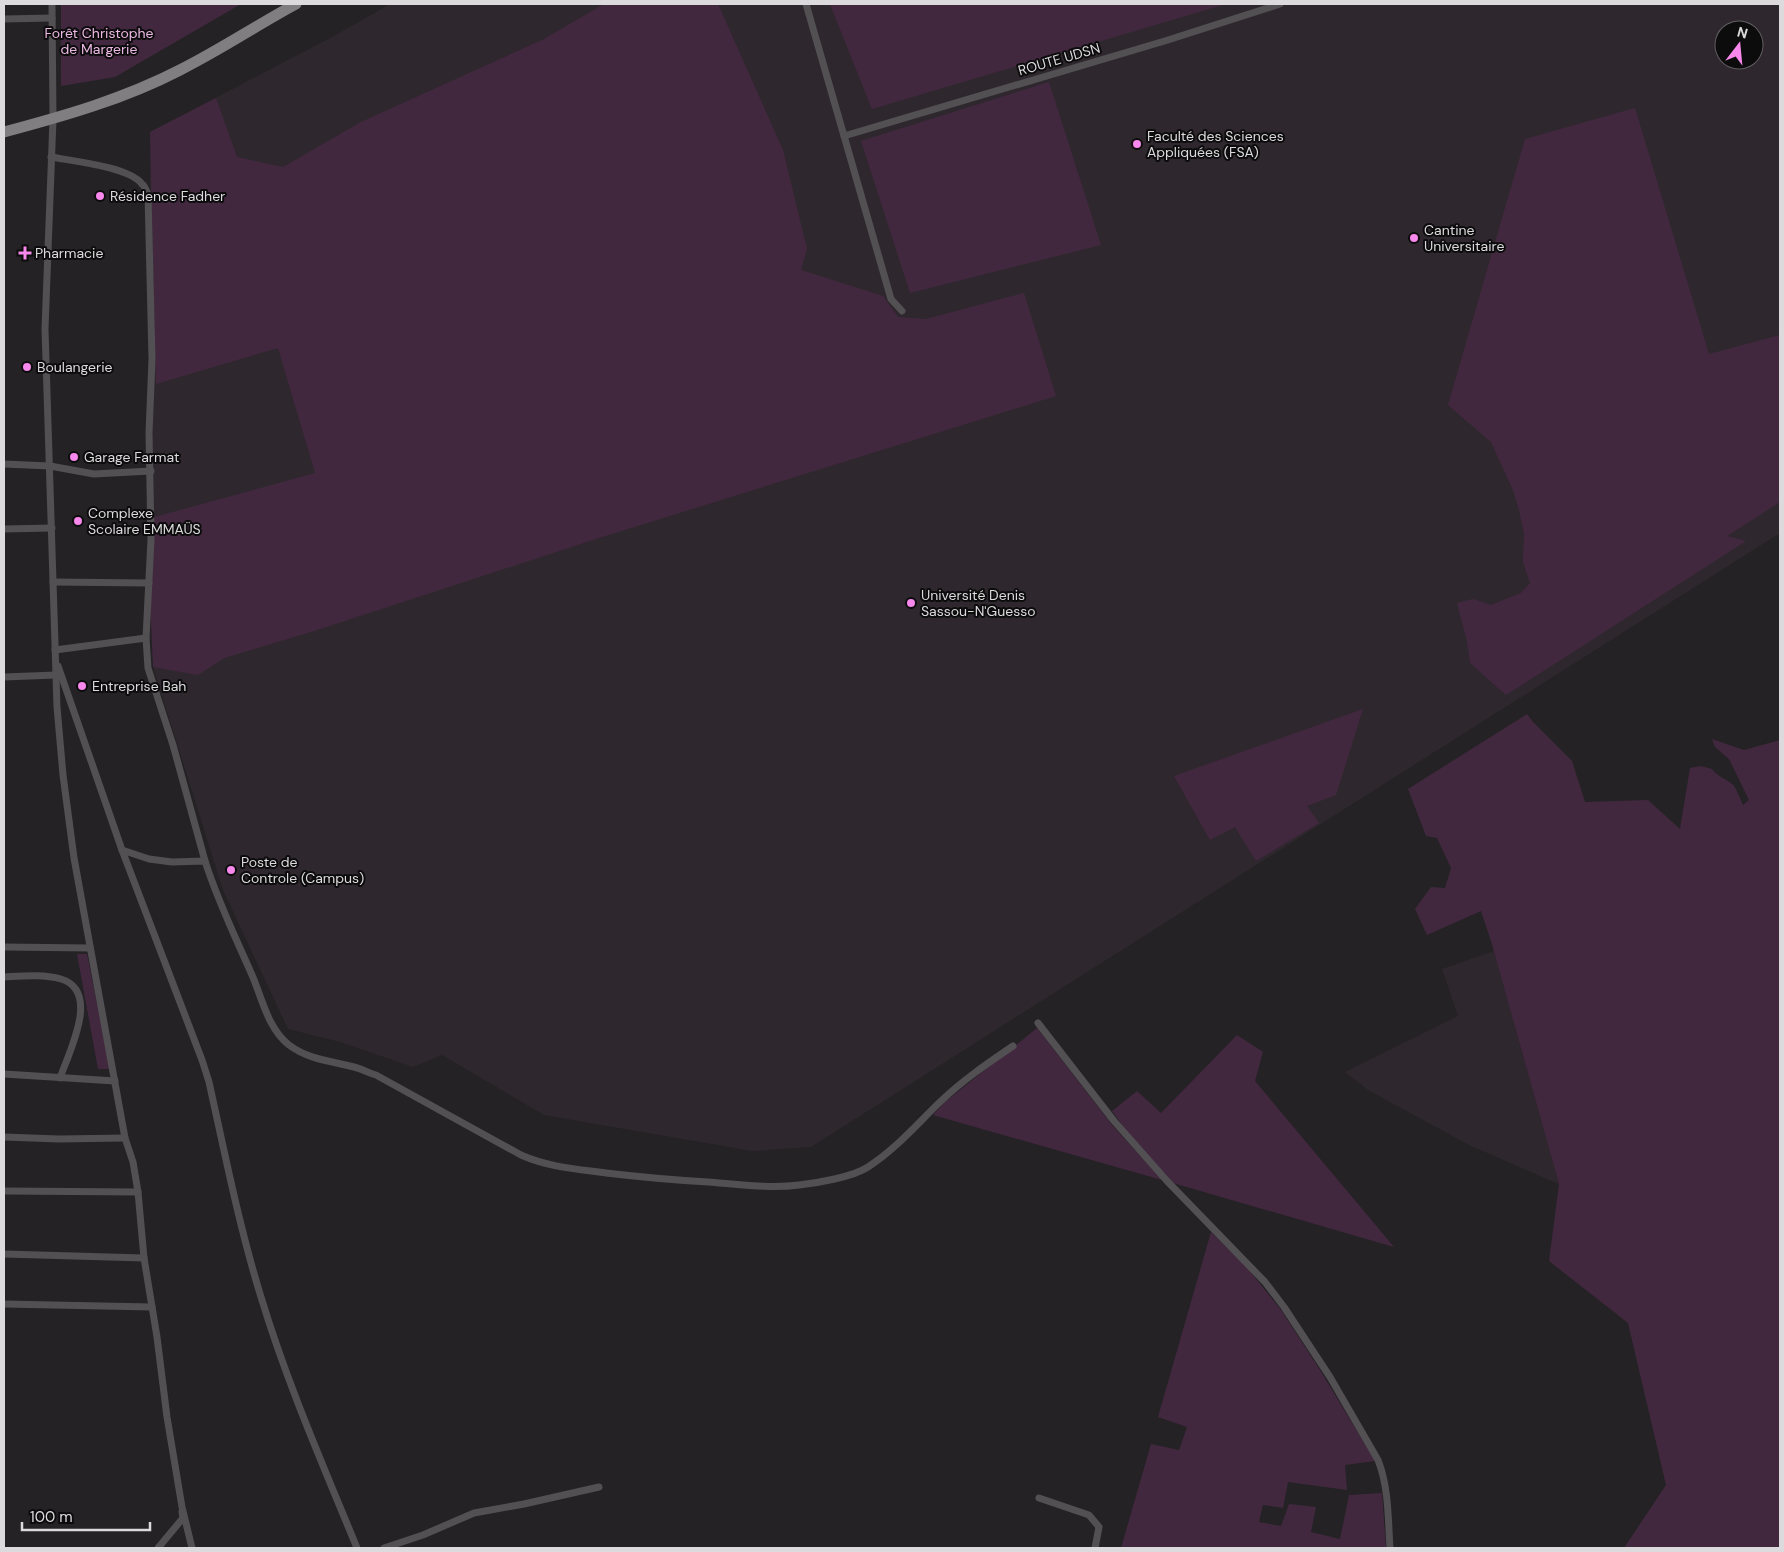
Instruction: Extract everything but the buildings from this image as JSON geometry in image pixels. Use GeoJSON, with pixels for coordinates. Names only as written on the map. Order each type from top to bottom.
{"type":"FeatureCollection","features":[{"type":"Feature","properties":{"kind":"main road"},"geometry":{"type":"LineString","coordinates":[[4,132],[92,107],[156,81],[181,70],[296,4]]}},
{"type":"Feature","properties":{"kind":"street"},"geometry":{"type":"LineString","coordinates":[[52,4],[53,119],[45,329],[56,650],[56,706],[63,775],[90,948],[125,1138],[133,1162],[138,1192],[144,1258],[167,1417],[182,1507],[192,1548]]}},
{"type":"Feature","properties":{"kind":"street"},"geometry":{"type":"LineString","coordinates":[[806,4],[891,299],[902,311]]}},
{"type":"Feature","properties":{"kind":"street","name":"ROUTE UDSN"},"geometry":{"type":"LineString","coordinates":[[844,136],[1168,40],[1280,4]]}},
{"type":"Feature","properties":{"kind":"street"},"geometry":{"type":"LineString","coordinates":[[4,20],[52,18]]}},
{"type":"Feature","properties":{"kind":"street"},"geometry":{"type":"LineString","coordinates":[[51,157],[90,163],[124,172],[142,182],[148,194],[152,359],[149,433],[151,539],[146,638],[148,668],[173,746],[217,898],[261,996],[267,1014],[278,1033],[288,1045],[304,1055],[329,1063],[353,1067],[376,1075],[521,1155],[540,1163],[658,1179],[797,1186],[834,1179],[866,1169],[912,1132],[942,1101],[977,1071],[1013,1046]]}},
{"type":"Feature","properties":{"kind":"street"},"geometry":{"type":"LineString","coordinates":[[4,464],[50,466],[94,474],[150,471]]}},
{"type":"Feature","properties":{"kind":"street"},"geometry":{"type":"LineString","coordinates":[[4,529],[52,528]]}},
{"type":"Feature","properties":{"kind":"street"},"geometry":{"type":"LineString","coordinates":[[54,582],[149,583]]}},
{"type":"Feature","properties":{"kind":"street"},"geometry":{"type":"LineString","coordinates":[[56,650],[146,638]]}},
{"type":"Feature","properties":{"kind":"street"},"geometry":{"type":"LineString","coordinates":[[56,659],[122,850],[209,1082],[245,1242],[273,1336],[319,1457],[357,1548]]}},
{"type":"Feature","properties":{"kind":"street"},"geometry":{"type":"LineString","coordinates":[[4,677],[56,675]]}},
{"type":"Feature","properties":{"kind":"street"},"geometry":{"type":"LineString","coordinates":[[122,850],[149,859],[172,862],[205,861]]}},
{"type":"Feature","properties":{"kind":"street"},"geometry":{"type":"LineString","coordinates":[[4,946],[90,948]]}},
{"type":"Feature","properties":{"kind":"street"},"geometry":{"type":"LineString","coordinates":[[4,977],[44,976],[63,980],[74,986],[78,992],[82,1010],[60,1078]]}},
{"type":"Feature","properties":{"kind":"street"},"geometry":{"type":"LineString","coordinates":[[1038,1023],[1114,1121],[1167,1181],[1266,1282],[1289,1313],[1330,1377],[1378,1460],[1383,1472],[1386,1490],[1390,1548]]}},
{"type":"Feature","properties":{"kind":"street"},"geometry":{"type":"LineString","coordinates":[[4,1074],[115,1081]]}},
{"type":"Feature","properties":{"kind":"street"},"geometry":{"type":"LineString","coordinates":[[4,1137],[59,1139],[125,1138]]}},
{"type":"Feature","properties":{"kind":"street"},"geometry":{"type":"LineString","coordinates":[[4,1191],[138,1192]]}},
{"type":"Feature","properties":{"kind":"street"},"geometry":{"type":"LineString","coordinates":[[4,1254],[144,1258]]}},
{"type":"Feature","properties":{"kind":"street"},"geometry":{"type":"LineString","coordinates":[[4,1304],[152,1307]]}},
{"type":"Feature","properties":{"kind":"street"},"geometry":{"type":"LineString","coordinates":[[384,1548],[423,1535],[474,1514],[599,1487]]}},
{"type":"Feature","properties":{"kind":"street"},"geometry":{"type":"LineString","coordinates":[[1039,1498],[1089,1515],[1099,1527],[1095,1548]]}},
{"type":"Feature","properties":{"kind":"street"},"geometry":{"type":"LineString","coordinates":[[158,1548],[182,1518],[182,1507]]}},
{"type":"Feature","properties":{"kind":"shaded area","name":"Université Denis Sassou-N'Guesso"},"geometry":{"type":"Polygon","coordinates":[[[390,4],[1780,4],[1780,533],[811,1147],[752,1151],[544,1115],[442,1055],[413,1067],[340,1042],[288,1029],[223,890],[153,667],[150,132],[334,36],[390,4]]]}},
{"type":"Feature","properties":{"kind":"shaded area"},"geometry":{"type":"Polygon","coordinates":[[[1494,951],[1559,1184],[1471,1146],[1368,1090],[1345,1072],[1458,1016],[1442,969],[1494,951]]]}},
{"type":"Feature","properties":{"kind":"green space","name":"Forêt Christophe de Margerie"},"geometry":{"type":"Polygon","coordinates":[[[61,4],[241,4],[115,77],[61,86],[61,4]]]}},
{"type":"Feature","properties":{"kind":"green space"},"geometry":{"type":"Polygon","coordinates":[[[604,4],[718,4],[783,150],[807,249],[801,270],[883,296],[898,317],[926,319],[1024,293],[1056,396],[599,538],[311,632],[224,658],[198,675],[153,667],[149,579],[151,518],[315,473],[278,348],[156,384],[150,132],[216,98],[237,157],[283,167],[361,122],[544,39],[604,4]]]}},
{"type":"Feature","properties":{"kind":"green space"},"geometry":{"type":"Polygon","coordinates":[[[830,4],[1226,4],[872,109],[830,4]]]}},
{"type":"Feature","properties":{"kind":"green space"},"geometry":{"type":"Polygon","coordinates":[[[1049,82],[1101,245],[910,293],[861,141],[1049,82]]]}},
{"type":"Feature","properties":{"kind":"green space"},"geometry":{"type":"Polygon","coordinates":[[[1635,108],[1709,354],[1780,335],[1780,502],[1727,536],[1746,541],[1506,695],[1470,663],[1467,641],[1457,603],[1473,599],[1491,605],[1521,593],[1530,583],[1523,562],[1524,534],[1513,490],[1491,442],[1448,405],[1525,139],[1635,108]]]}},
{"type":"Feature","properties":{"kind":"green space"},"geometry":{"type":"Polygon","coordinates":[[[1363,709],[1336,795],[1307,806],[1319,823],[1256,861],[1235,827],[1210,840],[1174,776],[1363,709]]]}},
{"type":"Feature","properties":{"kind":"green space"},"geometry":{"type":"Polygon","coordinates":[[[1527,714],[1572,761],[1585,802],[1648,800],[1680,829],[1690,768],[1701,766],[1712,769],[1734,786],[1743,805],[1749,800],[1729,759],[1715,747],[1712,739],[1744,750],[1780,740],[1780,1548],[1624,1548],[1666,1485],[1628,1323],[1549,1261],[1559,1184],[1481,911],[1427,935],[1415,909],[1431,887],[1445,888],[1451,868],[1437,838],[1426,836],[1408,789],[1527,714]]]}},
{"type":"Feature","properties":{"kind":"green space"},"geometry":{"type":"Polygon","coordinates":[[[77,954],[87,954],[110,1069],[98,1069],[77,954]]]}},
{"type":"Feature","properties":{"kind":"green space"},"geometry":{"type":"Polygon","coordinates":[[[1037,1028],[1112,1125],[1162,1180],[933,1115],[945,1102],[1037,1028]]]}},
{"type":"Feature","properties":{"kind":"green space"},"geometry":{"type":"Polygon","coordinates":[[[1237,1035],[1263,1052],[1255,1081],[1394,1247],[1173,1183],[1143,1153],[1112,1111],[1137,1091],[1161,1113],[1237,1035]]]}},
{"type":"Feature","properties":{"kind":"green space"},"geometry":{"type":"Polygon","coordinates":[[[1211,1232],[1249,1270],[1281,1310],[1375,1461],[1345,1465],[1347,1490],[1288,1482],[1283,1508],[1263,1505],[1259,1522],[1281,1526],[1289,1504],[1316,1507],[1311,1532],[1340,1539],[1349,1495],[1382,1493],[1386,1548],[1121,1548],[1151,1444],[1179,1450],[1187,1427],[1158,1417],[1211,1232]]]}},
{"type":"Feature","properties":{"kind":"place","name":"Faculté des Sciences Appliquées (FSA)"},"geometry":{"type":"Point","coordinates":[1137,144]}},
{"type":"Feature","properties":{"kind":"place","name":"Résidence Fadher"},"geometry":{"type":"Point","coordinates":[100,196]}},
{"type":"Feature","properties":{"kind":"place","name":"Cantine Universitaire"},"geometry":{"type":"Point","coordinates":[1414,238]}},
{"type":"Feature","properties":{"kind":"place","name":"Pharmacie"},"geometry":{"type":"Point","coordinates":[25,253]}},
{"type":"Feature","properties":{"kind":"place","name":"Boulangerie"},"geometry":{"type":"Point","coordinates":[27,367]}},
{"type":"Feature","properties":{"kind":"place","name":"Garage Farmat"},"geometry":{"type":"Point","coordinates":[74,457]}},
{"type":"Feature","properties":{"kind":"place","name":"Complexe Scolaire EMMAÜS"},"geometry":{"type":"Point","coordinates":[78,521]}},
{"type":"Feature","properties":{"kind":"place","name":"Université Denis Sassou-N'Guesso"},"geometry":{"type":"Point","coordinates":[911,603]}},
{"type":"Feature","properties":{"kind":"place","name":"Entreprise Bah"},"geometry":{"type":"Point","coordinates":[82,686]}},
{"type":"Feature","properties":{"kind":"place","name":"Poste de Controle (Campus)"},"geometry":{"type":"Point","coordinates":[231,870]}}]}
